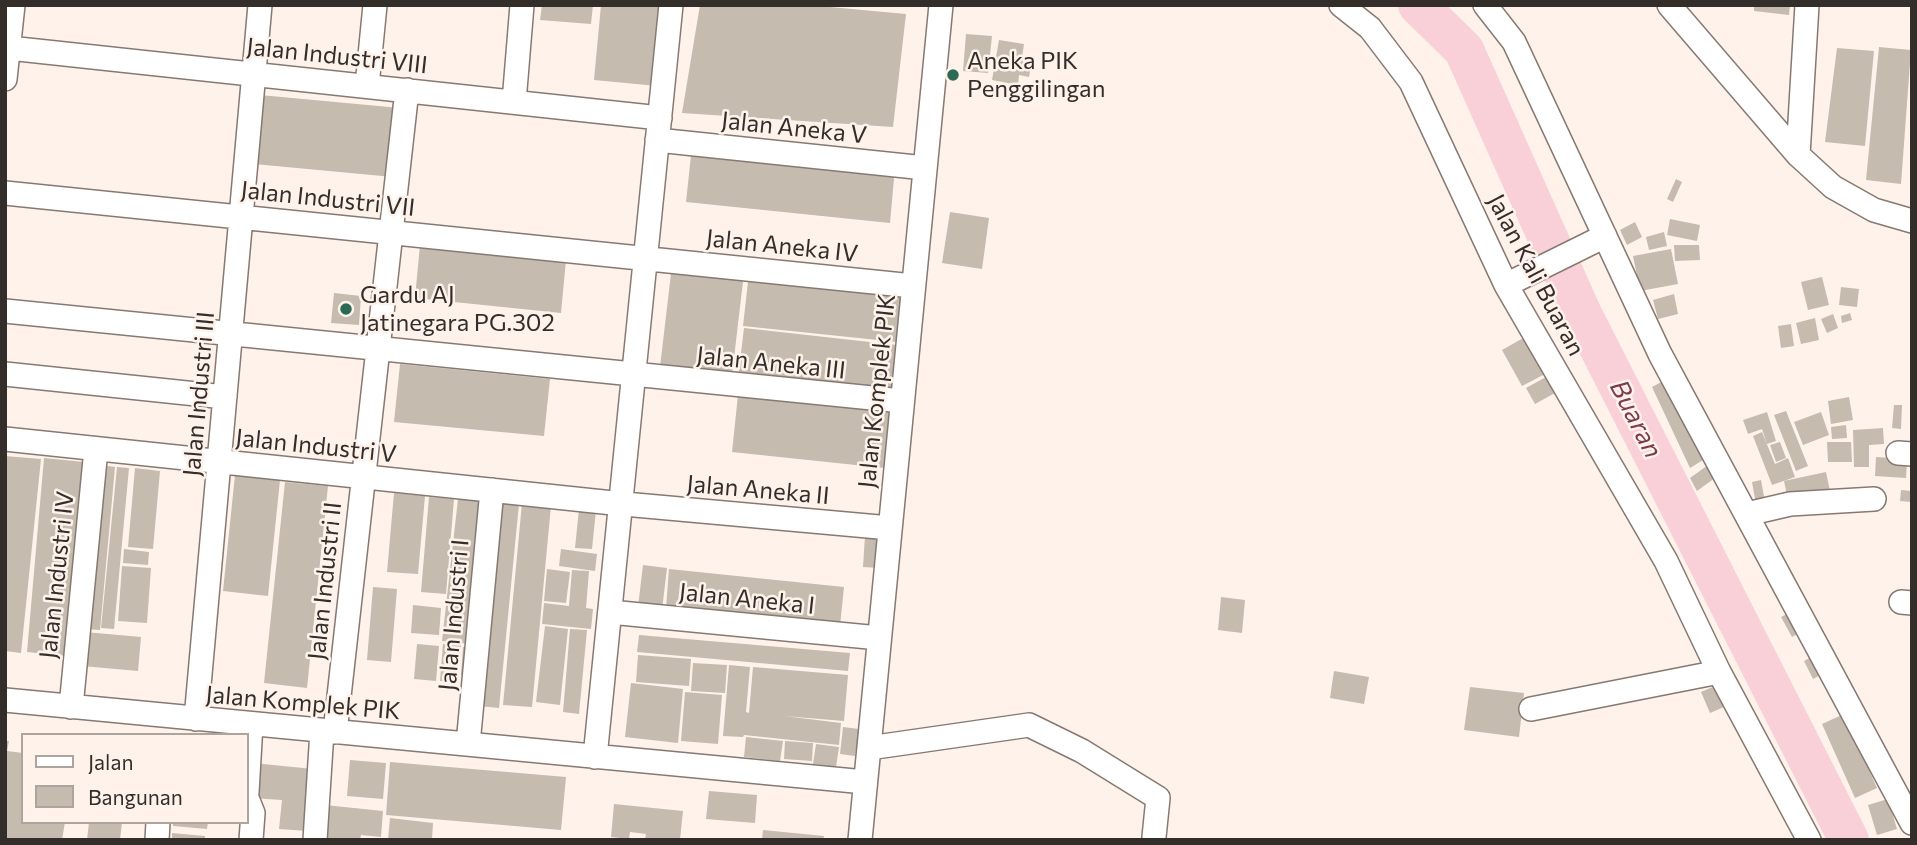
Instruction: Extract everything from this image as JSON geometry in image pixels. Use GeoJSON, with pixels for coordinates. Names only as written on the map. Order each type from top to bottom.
{"type":"FeatureCollection","features":[{"type":"Feature","properties":{"kind":"street"},"geometry":{"type":"LineString","coordinates":[[5,79],[13,5]]}},
{"type":"Feature","properties":{"kind":"street","name":"Jalan Industri III"},"geometry":{"type":"LineString","coordinates":[[196,719],[260,5]]}},
{"type":"Feature","properties":{"kind":"street"},"geometry":{"type":"LineString","coordinates":[[367,86],[375,5]]}},
{"type":"Feature","properties":{"kind":"street"},"geometry":{"type":"LineString","coordinates":[[514,102],[522,5]]}},
{"type":"Feature","properties":{"kind":"street"},"geometry":{"type":"LineString","coordinates":[[595,757],[671,5]]}},
{"type":"Feature","properties":{"kind":"street","name":"Jalan Komplek PIK"},"geometry":{"type":"LineString","coordinates":[[860,840],[941,5]]}},
{"type":"Feature","properties":{"kind":"street","name":"Jalan Kali Buaran"},"geometry":{"type":"LineString","coordinates":[[1341,5],[1370,28],[1411,82],[1513,282],[1665,561],[1719,673],[1809,840]]}},
{"type":"Feature","properties":{"kind":"street"},"geometry":{"type":"LineString","coordinates":[[1485,5],[1514,42],[1600,239],[1912,823]]}},
{"type":"Feature","properties":{"kind":"street"},"geometry":{"type":"LineString","coordinates":[[1669,5],[1687,15],[1798,155],[1833,187],[1874,210],[1912,221]]}},
{"type":"Feature","properties":{"kind":"street"},"geometry":{"type":"LineString","coordinates":[[1798,155],[1807,5]]}},
{"type":"Feature","properties":{"kind":"street","name":"Jalan Industri VIII"},"geometry":{"type":"LineString","coordinates":[[9,48],[514,102],[658,129]]}},
{"type":"Feature","properties":{"kind":"street"},"geometry":{"type":"LineString","coordinates":[[363,478],[407,90]]}},
{"type":"Feature","properties":{"kind":"street","name":"Jalan Aneka V"},"geometry":{"type":"LineString","coordinates":[[658,129],[925,168]]}},
{"type":"Feature","properties":{"kind":"street","name":"Jalan Industri VII"},"geometry":{"type":"LineString","coordinates":[[5,192],[645,259]]}},
{"type":"Feature","properties":{"kind":"street"},"geometry":{"type":"LineString","coordinates":[[1513,282],[1600,239]]}},
{"type":"Feature","properties":{"kind":"street","name":"Jalan Aneka IV"},"geometry":{"type":"LineString","coordinates":[[645,259],[914,286]]}},
{"type":"Feature","properties":{"kind":"street","name":"Jalan Aneka III"},"geometry":{"type":"LineString","coordinates":[[5,311],[902,401]]}},
{"type":"Feature","properties":{"kind":"street"},"geometry":{"type":"LineString","coordinates":[[5,374],[225,397]]}},
{"type":"Feature","properties":{"kind":"street","name":"Jalan Industri V"},"geometry":{"type":"LineString","coordinates":[[5,439],[621,504]]}},
{"type":"Feature","properties":{"kind":"street","name":"Jalan Industri IV"},"geometry":{"type":"LineString","coordinates":[[71,707],[96,449]]}},
{"type":"Feature","properties":{"kind":"street","name":"Jalan Industri II"},"geometry":{"type":"LineString","coordinates":[[315,840],[363,478]]}},
{"type":"Feature","properties":{"kind":"street","name":"Jalan Industri I"},"geometry":{"type":"LineString","coordinates":[[468,744],[492,490]]}},
{"type":"Feature","properties":{"kind":"street"},"geometry":{"type":"LineString","coordinates":[[1747,514],[1790,504],[1874,499]]}},
{"type":"Feature","properties":{"kind":"street","name":"Jalan Aneka II"},"geometry":{"type":"LineString","coordinates":[[621,504],[890,528]]}},
{"type":"Feature","properties":{"kind":"street","name":"Jalan Aneka I"},"geometry":{"type":"LineString","coordinates":[[610,612],[879,638]]}},
{"type":"Feature","properties":{"kind":"street"},"geometry":{"type":"LineString","coordinates":[[1531,709],[1719,673]]}},
{"type":"Feature","properties":{"kind":"street","name":"Jalan Komplek PIK"},"geometry":{"type":"LineString","coordinates":[[5,701],[71,707],[165,725],[196,719],[865,782]]}},
{"type":"Feature","properties":{"kind":"street"},"geometry":{"type":"LineString","coordinates":[[248,775],[251,724]]}},
{"type":"Feature","properties":{"kind":"street"},"geometry":{"type":"LineString","coordinates":[[869,748],[1029,726],[1082,751],[1158,798],[1154,837]]}},
{"type":"Feature","properties":{"kind":"street"},"geometry":{"type":"LineString","coordinates":[[248,800],[253,813],[251,840]]}},
{"type":"Feature","properties":{"kind":"building"},"geometry":{"type":"Polygon","coordinates":[[[542,5],[593,5],[591,24],[540,20],[542,5]]]}},
{"type":"Feature","properties":{"kind":"building"},"geometry":{"type":"Polygon","coordinates":[[[601,5],[664,5],[657,86],[594,80],[601,5]]]}},
{"type":"Feature","properties":{"kind":"building"},"geometry":{"type":"Polygon","coordinates":[[[700,5],[808,5],[906,14],[893,127],[682,113],[700,5]]]}},
{"type":"Feature","properties":{"kind":"building"},"geometry":{"type":"Polygon","coordinates":[[[1754,5],[1790,5],[1789,15],[1754,11],[1754,5]]]}},
{"type":"Feature","properties":{"kind":"building"},"geometry":{"type":"Polygon","coordinates":[[[966,34],[992,36],[988,73],[963,71],[966,34]]]}},
{"type":"Feature","properties":{"kind":"building"},"geometry":{"type":"Polygon","coordinates":[[[999,40],[1024,44],[1022,58],[1032,60],[1029,77],[1019,75],[1018,85],[992,80],[999,40]]]}},
{"type":"Feature","properties":{"kind":"building"},"geometry":{"type":"Polygon","coordinates":[[[1879,47],[1911,50],[1901,184],[1866,180],[1879,47]]]}},
{"type":"Feature","properties":{"kind":"building"},"geometry":{"type":"Polygon","coordinates":[[[1837,48],[1874,51],[1865,146],[1825,142],[1837,48]]]}},
{"type":"Feature","properties":{"kind":"building"},"geometry":{"type":"Polygon","coordinates":[[[260,95],[400,108],[393,177],[254,164],[260,95]]]}},
{"type":"Feature","properties":{"kind":"building"},"geometry":{"type":"Polygon","coordinates":[[[692,146],[895,167],[890,223],[686,202],[692,146]]]}},
{"type":"Feature","properties":{"kind":"building"},"geometry":{"type":"Polygon","coordinates":[[[1676,179],[1682,182],[1673,202],[1667,199],[1676,179]]]}},
{"type":"Feature","properties":{"kind":"building"},"geometry":{"type":"Polygon","coordinates":[[[950,212],[989,218],[982,269],[942,263],[950,212]]]}},
{"type":"Feature","properties":{"kind":"building"},"geometry":{"type":"Polygon","coordinates":[[[1670,219],[1700,225],[1697,241],[1667,235],[1670,219]]]}},
{"type":"Feature","properties":{"kind":"building"},"geometry":{"type":"Polygon","coordinates":[[[1635,222],[1642,237],[1627,245],[1620,230],[1635,222]]]}},
{"type":"Feature","properties":{"kind":"building"},"geometry":{"type":"Polygon","coordinates":[[[1664,232],[1667,246],[1649,250],[1646,237],[1664,232]]]}},
{"type":"Feature","properties":{"kind":"building"},"geometry":{"type":"Polygon","coordinates":[[[420,245],[566,260],[561,313],[415,298],[420,245]]]}},
{"type":"Feature","properties":{"kind":"building"},"geometry":{"type":"Polygon","coordinates":[[[1674,245],[1699,245],[1700,260],[1675,261],[1674,245]]]}},
{"type":"Feature","properties":{"kind":"building"},"geometry":{"type":"Polygon","coordinates":[[[1671,249],[1678,284],[1640,291],[1633,256],[1671,249]]]}},
{"type":"Feature","properties":{"kind":"building"},"geometry":{"type":"Polygon","coordinates":[[[672,265],[744,273],[732,375],[660,367],[672,265]]]}},
{"type":"Feature","properties":{"kind":"building"},"geometry":{"type":"Polygon","coordinates":[[[749,273],[902,289],[897,342],[743,326],[749,273]]]}},
{"type":"Feature","properties":{"kind":"building"},"geometry":{"type":"Polygon","coordinates":[[[1822,277],[1829,305],[1808,310],[1801,282],[1822,277]]]}},
{"type":"Feature","properties":{"kind":"building"},"geometry":{"type":"Polygon","coordinates":[[[1841,287],[1859,289],[1857,307],[1839,305],[1841,287]]]}},
{"type":"Feature","properties":{"kind":"building","name":"Gardu AJ Jatinegara PG.302"},"geometry":{"type":"Polygon","coordinates":[[[334,293],[361,296],[359,325],[331,323],[334,293]]]}},
{"type":"Feature","properties":{"kind":"building"},"geometry":{"type":"Polygon","coordinates":[[[1674,294],[1678,314],[1658,319],[1653,300],[1674,294]]]}},
{"type":"Feature","properties":{"kind":"building"},"geometry":{"type":"Polygon","coordinates":[[[1850,313],[1852,320],[1842,323],[1841,316],[1850,313]]]}},
{"type":"Feature","properties":{"kind":"building"},"geometry":{"type":"Polygon","coordinates":[[[1833,314],[1838,328],[1827,333],[1821,319],[1833,314]]]}},
{"type":"Feature","properties":{"kind":"building"},"geometry":{"type":"Polygon","coordinates":[[[1815,318],[1819,340],[1801,344],[1796,323],[1815,318]]]}},
{"type":"Feature","properties":{"kind":"building"},"geometry":{"type":"Polygon","coordinates":[[[1791,324],[1794,346],[1781,348],[1778,326],[1791,324]]]}},
{"type":"Feature","properties":{"kind":"building"},"geometry":{"type":"Polygon","coordinates":[[[744,328],[897,345],[891,395],[738,378],[744,328]]]}},
{"type":"Feature","properties":{"kind":"building"},"geometry":{"type":"Polygon","coordinates":[[[1527,336],[1547,373],[1522,386],[1502,350],[1527,336]]]}},
{"type":"Feature","properties":{"kind":"building"},"geometry":{"type":"Polygon","coordinates":[[[400,364],[550,379],[544,436],[394,422],[400,364]]]}},
{"type":"Feature","properties":{"kind":"building"},"geometry":{"type":"Polygon","coordinates":[[[1546,377],[1555,393],[1535,404],[1526,388],[1546,377]]]}},
{"type":"Feature","properties":{"kind":"building"},"geometry":{"type":"Polygon","coordinates":[[[1667,379],[1708,457],[1690,468],[1652,387],[1667,379]]]}},
{"type":"Feature","properties":{"kind":"building"},"geometry":{"type":"Polygon","coordinates":[[[738,395],[890,411],[884,468],[732,452],[738,395]]]}},
{"type":"Feature","properties":{"kind":"building"},"geometry":{"type":"Polygon","coordinates":[[[1849,397],[1853,420],[1831,424],[1828,401],[1849,397]]]}},
{"type":"Feature","properties":{"kind":"building"},"geometry":{"type":"Polygon","coordinates":[[[1894,405],[1902,405],[1901,429],[1892,428],[1894,405]]]}},
{"type":"Feature","properties":{"kind":"building"},"geometry":{"type":"Polygon","coordinates":[[[1786,411],[1808,466],[1796,471],[1774,415],[1786,411]]]}},
{"type":"Feature","properties":{"kind":"building"},"geometry":{"type":"Polygon","coordinates":[[[1767,412],[1776,441],[1767,444],[1762,429],[1748,434],[1743,420],[1767,412]]]}},
{"type":"Feature","properties":{"kind":"building"},"geometry":{"type":"Polygon","coordinates":[[[1821,412],[1829,435],[1803,445],[1794,422],[1821,412]]]}},
{"type":"Feature","properties":{"kind":"building"},"geometry":{"type":"Polygon","coordinates":[[[1846,425],[1847,438],[1832,439],[1831,427],[1846,425]]]}},
{"type":"Feature","properties":{"kind":"building"},"geometry":{"type":"Polygon","coordinates":[[[1883,428],[1884,444],[1869,445],[1869,467],[1854,467],[1853,430],[1883,428]]]}},
{"type":"Feature","properties":{"kind":"building"},"geometry":{"type":"Polygon","coordinates":[[[1762,432],[1775,464],[1788,458],[1795,477],[1772,485],[1753,436],[1762,432]]]}},
{"type":"Feature","properties":{"kind":"building"},"geometry":{"type":"Polygon","coordinates":[[[1780,442],[1786,458],[1776,462],[1770,445],[1780,442]]]}},
{"type":"Feature","properties":{"kind":"building"},"geometry":{"type":"Polygon","coordinates":[[[1827,442],[1851,442],[1852,462],[1828,462],[1827,442]]]}},
{"type":"Feature","properties":{"kind":"building"},"geometry":{"type":"Polygon","coordinates":[[[5,456],[41,459],[21,653],[5,651],[5,456]]]}},
{"type":"Feature","properties":{"kind":"building"},"geometry":{"type":"Polygon","coordinates":[[[1876,457],[1907,459],[1906,478],[1875,476],[1876,457]]]}},
{"type":"Feature","properties":{"kind":"building"},"geometry":{"type":"Polygon","coordinates":[[[44,458],[84,462],[67,656],[27,652],[44,458]]]}},
{"type":"Feature","properties":{"kind":"building"},"geometry":{"type":"Polygon","coordinates":[[[1711,463],[1719,475],[1697,491],[1690,478],[1711,463]]]}},
{"type":"Feature","properties":{"kind":"building"},"geometry":{"type":"Polygon","coordinates":[[[100,465],[115,467],[100,630],[85,629],[100,465]]]}},
{"type":"Feature","properties":{"kind":"building"},"geometry":{"type":"Polygon","coordinates":[[[117,467],[129,468],[114,629],[101,628],[117,467]]]}},
{"type":"Feature","properties":{"kind":"building"},"geometry":{"type":"Polygon","coordinates":[[[135,468],[160,471],[153,549],[128,547],[135,468]]]}},
{"type":"Feature","properties":{"kind":"building"},"geometry":{"type":"Polygon","coordinates":[[[1826,472],[1830,491],[1788,500],[1784,481],[1826,472]]]}},
{"type":"Feature","properties":{"kind":"building"},"geometry":{"type":"Polygon","coordinates":[[[235,475],[280,480],[268,596],[223,591],[235,475]]]}},
{"type":"Feature","properties":{"kind":"building"},"geometry":{"type":"Polygon","coordinates":[[[1761,480],[1765,502],[1756,504],[1752,482],[1761,480]]]}},
{"type":"Feature","properties":{"kind":"building"},"geometry":{"type":"Polygon","coordinates":[[[285,482],[328,486],[307,688],[264,683],[285,482]]]}},
{"type":"Feature","properties":{"kind":"building"},"geometry":{"type":"Polygon","coordinates":[[[1901,490],[1912,491],[1912,502],[1900,501],[1901,490]]]}},
{"type":"Feature","properties":{"kind":"building"},"geometry":{"type":"Polygon","coordinates":[[[394,493],[425,496],[418,574],[387,572],[394,493]]]}},
{"type":"Feature","properties":{"kind":"building"},"geometry":{"type":"Polygon","coordinates":[[[429,497],[454,499],[446,594],[421,592],[429,497]]]}},
{"type":"Feature","properties":{"kind":"building"},"geometry":{"type":"Polygon","coordinates":[[[458,499],[489,502],[472,644],[442,641],[458,499]]]}},
{"type":"Feature","properties":{"kind":"building"},"geometry":{"type":"Polygon","coordinates":[[[497,501],[519,504],[499,708],[478,706],[497,501]]]}},
{"type":"Feature","properties":{"kind":"building"},"geometry":{"type":"Polygon","coordinates":[[[522,503],[551,506],[532,707],[503,705],[522,503]]]}},
{"type":"Feature","properties":{"kind":"building"},"geometry":{"type":"Polygon","coordinates":[[[579,509],[596,510],[592,549],[575,548],[579,509]]]}},
{"type":"Feature","properties":{"kind":"building"},"geometry":{"type":"Polygon","coordinates":[[[865,536],[883,538],[880,568],[863,567],[865,536]]]}},
{"type":"Feature","properties":{"kind":"building"},"geometry":{"type":"Polygon","coordinates":[[[124,549],[149,552],[148,565],[123,563],[124,549]]]}},
{"type":"Feature","properties":{"kind":"building"},"geometry":{"type":"Polygon","coordinates":[[[561,549],[597,554],[595,571],[559,566],[561,549]]]}},
{"type":"Feature","properties":{"kind":"building"},"geometry":{"type":"Polygon","coordinates":[[[643,565],[667,568],[662,610],[638,607],[643,565]]]}},
{"type":"Feature","properties":{"kind":"building"},"geometry":{"type":"Polygon","coordinates":[[[122,566],[151,568],[147,623],[118,621],[122,566]]]}},
{"type":"Feature","properties":{"kind":"building"},"geometry":{"type":"Polygon","coordinates":[[[547,569],[570,572],[566,603],[544,601],[547,569]]]}},
{"type":"Feature","properties":{"kind":"building"},"geometry":{"type":"Polygon","coordinates":[[[669,569],[844,587],[840,626],[666,608],[669,569]]]}},
{"type":"Feature","properties":{"kind":"building"},"geometry":{"type":"Polygon","coordinates":[[[572,570],[589,571],[586,608],[593,609],[591,629],[542,624],[544,603],[569,606],[572,570]]]}},
{"type":"Feature","properties":{"kind":"building"},"geometry":{"type":"Polygon","coordinates":[[[373,587],[397,589],[391,662],[367,660],[373,587]]]}},
{"type":"Feature","properties":{"kind":"building"},"geometry":{"type":"Polygon","coordinates":[[[1221,597],[1245,600],[1242,633],[1218,630],[1221,597]]]}},
{"type":"Feature","properties":{"kind":"building"},"geometry":{"type":"Polygon","coordinates":[[[413,605],[441,608],[439,635],[411,633],[413,605]]]}},
{"type":"Feature","properties":{"kind":"building"},"geometry":{"type":"Polygon","coordinates":[[[1797,609],[1807,629],[1792,637],[1781,617],[1797,609]]]}},
{"type":"Feature","properties":{"kind":"building"},"geometry":{"type":"Polygon","coordinates":[[[545,626],[568,629],[560,705],[536,702],[545,626]]]}},
{"type":"Feature","properties":{"kind":"building"},"geometry":{"type":"Polygon","coordinates":[[[570,629],[587,630],[579,714],[563,712],[570,629]]]}},
{"type":"Feature","properties":{"kind":"building"},"geometry":{"type":"Polygon","coordinates":[[[85,632],[141,637],[138,671],[82,666],[85,632]]]}},
{"type":"Feature","properties":{"kind":"building"},"geometry":{"type":"Polygon","coordinates":[[[639,635],[850,653],[848,671],[637,652],[639,635]]]}},
{"type":"Feature","properties":{"kind":"building"},"geometry":{"type":"Polygon","coordinates":[[[417,644],[439,646],[436,681],[414,679],[417,644]]]}},
{"type":"Feature","properties":{"kind":"building"},"geometry":{"type":"Polygon","coordinates":[[[443,644],[461,645],[457,682],[440,681],[443,644]]]}},
{"type":"Feature","properties":{"kind":"building"},"geometry":{"type":"Polygon","coordinates":[[[463,647],[474,648],[472,676],[461,675],[463,647]]]}},
{"type":"Feature","properties":{"kind":"building"},"geometry":{"type":"Polygon","coordinates":[[[1817,654],[1826,672],[1813,679],[1804,661],[1817,654]]]}},
{"type":"Feature","properties":{"kind":"building"},"geometry":{"type":"Polygon","coordinates":[[[638,655],[691,659],[689,686],[636,682],[638,655]]]}},
{"type":"Feature","properties":{"kind":"building"},"geometry":{"type":"Polygon","coordinates":[[[693,663],[727,665],[725,693],[691,691],[693,663]]]}},
{"type":"Feature","properties":{"kind":"building"},"geometry":{"type":"Polygon","coordinates":[[[729,665],[750,667],[746,712],[749,713],[753,667],[848,675],[844,721],[784,716],[841,723],[839,745],[744,735],[723,736],[729,665]]]}},
{"type":"Feature","properties":{"kind":"building"},"geometry":{"type":"Polygon","coordinates":[[[1334,671],[1369,677],[1364,704],[1330,698],[1334,671]]]}},
{"type":"Feature","properties":{"kind":"building"},"geometry":{"type":"Polygon","coordinates":[[[631,683],[683,689],[678,743],[625,737],[631,683]]]}},
{"type":"Feature","properties":{"kind":"building"},"geometry":{"type":"Polygon","coordinates":[[[1715,686],[1724,707],[1710,713],[1701,692],[1715,686]]]}},
{"type":"Feature","properties":{"kind":"building"},"geometry":{"type":"Polygon","coordinates":[[[1470,687],[1524,693],[1519,737],[1464,730],[1470,687]]]}},
{"type":"Feature","properties":{"kind":"building"},"geometry":{"type":"Polygon","coordinates":[[[685,692],[722,695],[718,744],[681,741],[685,692]]]}},
{"type":"Feature","properties":{"kind":"building"},"geometry":{"type":"Polygon","coordinates":[[[1844,714],[1877,788],[1855,798],[1822,724],[1844,714]]]}},
{"type":"Feature","properties":{"kind":"building"},"geometry":{"type":"Polygon","coordinates":[[[843,727],[859,729],[855,756],[840,754],[843,727]]]}},
{"type":"Feature","properties":{"kind":"building"},"geometry":{"type":"Polygon","coordinates":[[[746,737],[783,741],[780,761],[744,757],[746,737]]]}},
{"type":"Feature","properties":{"kind":"building"},"geometry":{"type":"Polygon","coordinates":[[[5,741],[9,741],[7,751],[21,753],[21,824],[65,824],[62,840],[5,840],[5,741]]]}},
{"type":"Feature","properties":{"kind":"building"},"geometry":{"type":"Polygon","coordinates":[[[785,741],[813,743],[812,761],[784,759],[785,741]]]}},
{"type":"Feature","properties":{"kind":"building"},"geometry":{"type":"Polygon","coordinates":[[[816,744],[839,747],[836,767],[813,764],[816,744]]]}},
{"type":"Feature","properties":{"kind":"building"},"geometry":{"type":"Polygon","coordinates":[[[350,760],[386,763],[383,799],[347,796],[350,760]]]}},
{"type":"Feature","properties":{"kind":"building"},"geometry":{"type":"Polygon","coordinates":[[[390,762],[566,777],[561,830],[386,815],[390,762]]]}},
{"type":"Feature","properties":{"kind":"building"},"geometry":{"type":"Polygon","coordinates":[[[253,763],[313,769],[308,831],[279,829],[282,800],[251,798],[253,763]]]}},
{"type":"Feature","properties":{"kind":"building"},"geometry":{"type":"Polygon","coordinates":[[[709,791],[757,795],[755,823],[706,819],[709,791]]]}},
{"type":"Feature","properties":{"kind":"building"},"geometry":{"type":"Polygon","coordinates":[[[1888,799],[1897,829],[1877,835],[1868,805],[1888,799]]]}},
{"type":"Feature","properties":{"kind":"building"},"geometry":{"type":"Polygon","coordinates":[[[614,804],[683,811],[680,840],[645,840],[646,834],[630,832],[629,839],[611,837],[614,804]]]}},
{"type":"Feature","properties":{"kind":"building"},"geometry":{"type":"Polygon","coordinates":[[[325,805],[383,811],[381,837],[361,835],[360,840],[322,840],[325,805]]]}},
{"type":"Feature","properties":{"kind":"building"},"geometry":{"type":"Polygon","coordinates":[[[390,818],[433,823],[432,840],[388,840],[390,818]]]}},
{"type":"Feature","properties":{"kind":"building"},"geometry":{"type":"Polygon","coordinates":[[[89,824],[122,824],[120,840],[87,840],[89,824]]]}},
{"type":"Feature","properties":{"kind":"building"},"geometry":{"type":"Polygon","coordinates":[[[173,824],[208,824],[207,829],[173,824]]]}},
{"type":"Feature","properties":{"kind":"building"},"geometry":{"type":"Polygon","coordinates":[[[763,830],[824,836],[823,840],[762,840],[763,830]]]}},
{"type":"Feature","properties":{"kind":"building"},"geometry":{"type":"Polygon","coordinates":[[[172,833],[205,836],[205,840],[172,840],[172,833]]]}},
{"type":"Feature","properties":{"kind":"waterway","name":"Buaran"},"geometry":{"type":"LineString","coordinates":[[1418,5],[1464,50],[1581,312],[1849,840]]}},
{"type":"Feature","properties":{"kind":"place","name":"Aneka PIK Penggilingan"},"geometry":{"type":"Point","coordinates":[953,75]}},
{"type":"Feature","properties":{"kind":"place","name":"Gardu AJ Jatinegara PG.302"},"geometry":{"type":"Point","coordinates":[346,309]}}]}
